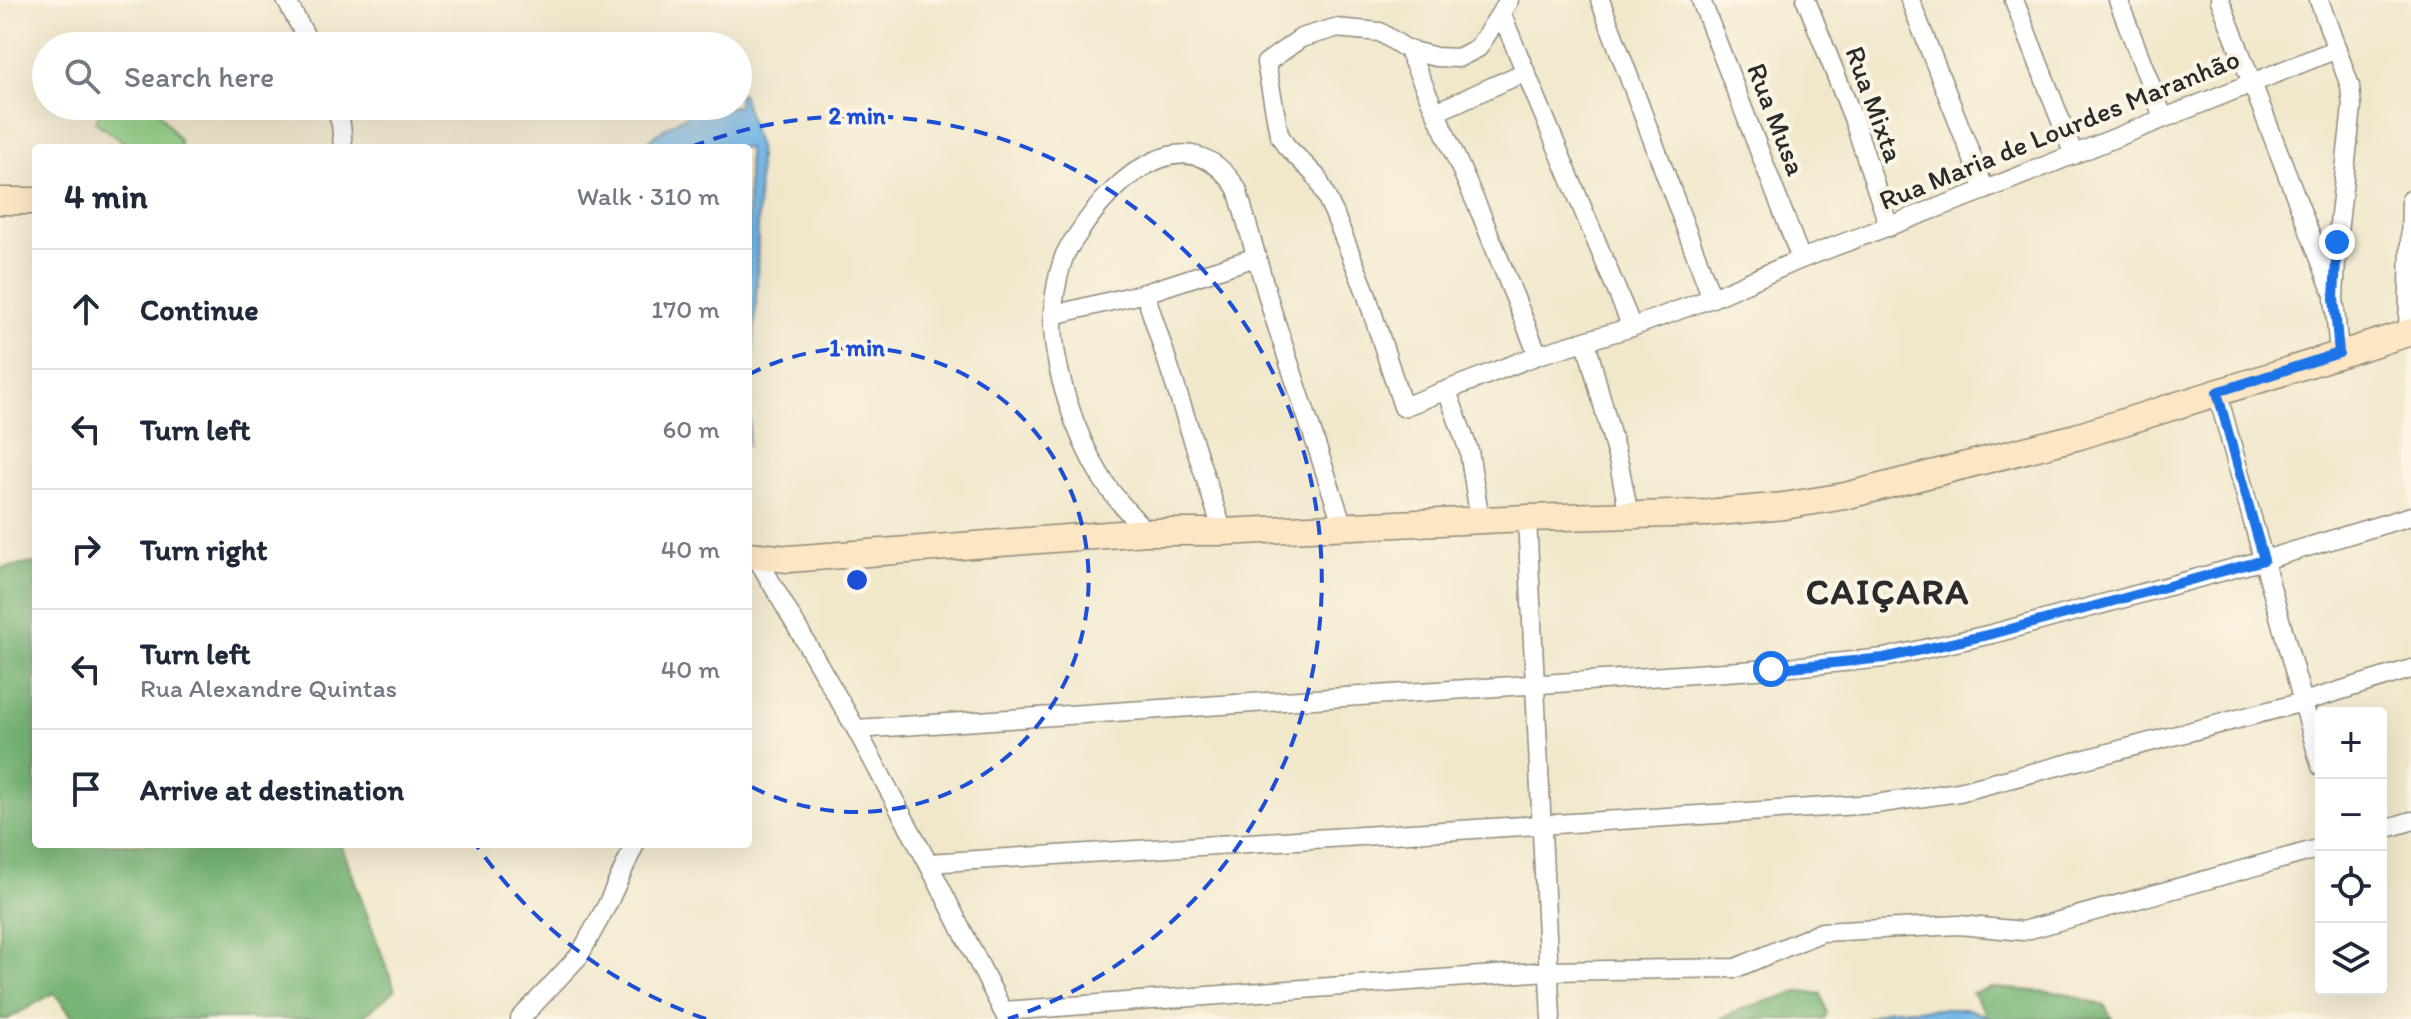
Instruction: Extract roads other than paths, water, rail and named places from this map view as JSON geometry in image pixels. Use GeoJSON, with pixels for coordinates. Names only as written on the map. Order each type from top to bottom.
{"type":"FeatureCollection","features":[{"type":"Feature","properties":{"kind":"main road"},"geometry":{"type":"LineString","coordinates":[[0,201],[32,201]]}},
{"type":"Feature","properties":{"kind":"main road"},"geometry":{"type":"LineString","coordinates":[[753,556],[789,559],[1146,532],[1223,532],[1707,513],[1784,506],[1845,496],[2076,437],[2409,332]]}},
{"type":"Feature","properties":{"kind":"street"},"geometry":{"type":"LineString","coordinates":[[286,0],[303,32]]}},
{"type":"Feature","properties":{"kind":"street"},"geometry":{"type":"LineString","coordinates":[[1600,0],[1712,298]]}},
{"type":"Feature","properties":{"kind":"street","name":"Rua Musa"},"geometry":{"type":"LineString","coordinates":[[1701,0],[1801,259]]}},
{"type":"Feature","properties":{"kind":"street","name":"Rua Mixta"},"geometry":{"type":"LineString","coordinates":[[1806,0],[1853,118],[1889,227]]}},
{"type":"Feature","properties":{"kind":"street"},"geometry":{"type":"LineString","coordinates":[[1910,0],[1985,190]]}},
{"type":"Feature","properties":{"kind":"street"},"geometry":{"type":"LineString","coordinates":[[2014,0],[2074,155]]}},
{"type":"Feature","properties":{"kind":"street"},"geometry":{"type":"LineString","coordinates":[[2118,0],[2163,117]]}},
{"type":"Feature","properties":{"kind":"street"},"geometry":{"type":"LineString","coordinates":[[2220,0],[2334,298]]}},
{"type":"Feature","properties":{"kind":"street"},"geometry":{"type":"LineString","coordinates":[[2319,0],[2350,86],[2352,107],[2334,298],[2339,353]]}},
{"type":"Feature","properties":{"kind":"street"},"geometry":{"type":"LineString","coordinates":[[1408,50],[1436,57],[1458,58],[1478,48],[1505,6]]}},
{"type":"Feature","properties":{"kind":"street"},"geometry":{"type":"LineString","coordinates":[[1505,6],[1525,72],[1632,327]]}},
{"type":"Feature","properties":{"kind":"street","name":"Rua Maria de Lourdes Maranhão"},"geometry":{"type":"LineString","coordinates":[[1408,50],[1380,32],[1335,28],[1301,38],[1266,63],[1279,134],[1286,146],[1317,177],[1334,213],[1365,290],[1403,407],[1538,355],[1632,327],[1712,298],[1801,259],[1985,190],[2337,49]]}},
{"type":"Feature","properties":{"kind":"street"},"geometry":{"type":"LineString","coordinates":[[1408,50],[1481,214],[1538,355]]}},
{"type":"Feature","properties":{"kind":"street"},"geometry":{"type":"LineString","coordinates":[[1436,112],[1525,72]]}},
{"type":"Feature","properties":{"kind":"street"},"geometry":{"type":"LineString","coordinates":[[340,120],[343,144]]}},
{"type":"Feature","properties":{"kind":"street"},"geometry":{"type":"LineString","coordinates":[[1146,532],[1121,505],[1089,453],[1061,377],[1053,315],[1064,256],[1085,222],[1100,202],[1134,171],[1170,154],[1197,155],[1214,163],[1237,189],[1343,526]]}},
{"type":"Feature","properties":{"kind":"street"},"geometry":{"type":"LineString","coordinates":[[2409,332],[2411,199]]}},
{"type":"Feature","properties":{"kind":"street"},"geometry":{"type":"LineString","coordinates":[[1053,315],[1145,293],[1256,257]]}},
{"type":"Feature","properties":{"kind":"street"},"geometry":{"type":"LineString","coordinates":[[1145,293],[1223,532]]}},
{"type":"Feature","properties":{"kind":"street"},"geometry":{"type":"LineString","coordinates":[[1586,342],[1619,464],[1629,515]]}},
{"type":"Feature","properties":{"kind":"street"},"geometry":{"type":"LineString","coordinates":[[1447,391],[1469,451],[1480,520]]}},
{"type":"Feature","properties":{"kind":"street"},"geometry":{"type":"LineString","coordinates":[[2217,392],[2315,745]]}},
{"type":"Feature","properties":{"kind":"street"},"geometry":{"type":"LineString","coordinates":[[856,729],[1771,669],[1884,658],[1992,634],[2264,560],[2411,516]]}},
{"type":"Feature","properties":{"kind":"street"},"geometry":{"type":"LineString","coordinates":[[1527,518],[1551,1019]]}},
{"type":"Feature","properties":{"kind":"street"},"geometry":{"type":"LineString","coordinates":[[753,556],[856,729],[1005,1015],[1548,971],[1736,968],[1822,932],[1959,925],[2023,931],[2315,850]]}},
{"type":"Feature","properties":{"kind":"street"},"geometry":{"type":"LineString","coordinates":[[928,863],[1875,804],[1959,792],[2303,702],[2411,669]]}},
{"type":"Feature","properties":{"kind":"street"},"geometry":{"type":"LineString","coordinates":[[2387,828],[2411,821]]}},
{"type":"Feature","properties":{"kind":"street"},"geometry":{"type":"LineString","coordinates":[[520,1019],[579,956],[633,848]]}},
{"type":"Feature","properties":{"kind":"water"},"geometry":{"type":"Polygon","coordinates":[[[679,120],[750,120],[759,152],[752,375],[752,144],[645,144],[679,120]]]}},
{"type":"Feature","properties":{"kind":"water"},"geometry":{"type":"Polygon","coordinates":[[[1889,1009],[1968,1009],[1993,1019],[1866,1019],[1889,1009]]]}},
{"type":"Feature","properties":{"kind":"district","name":"CAIÇARA"},"geometry":{"type":"Point","coordinates":[1888,591]}}]}
